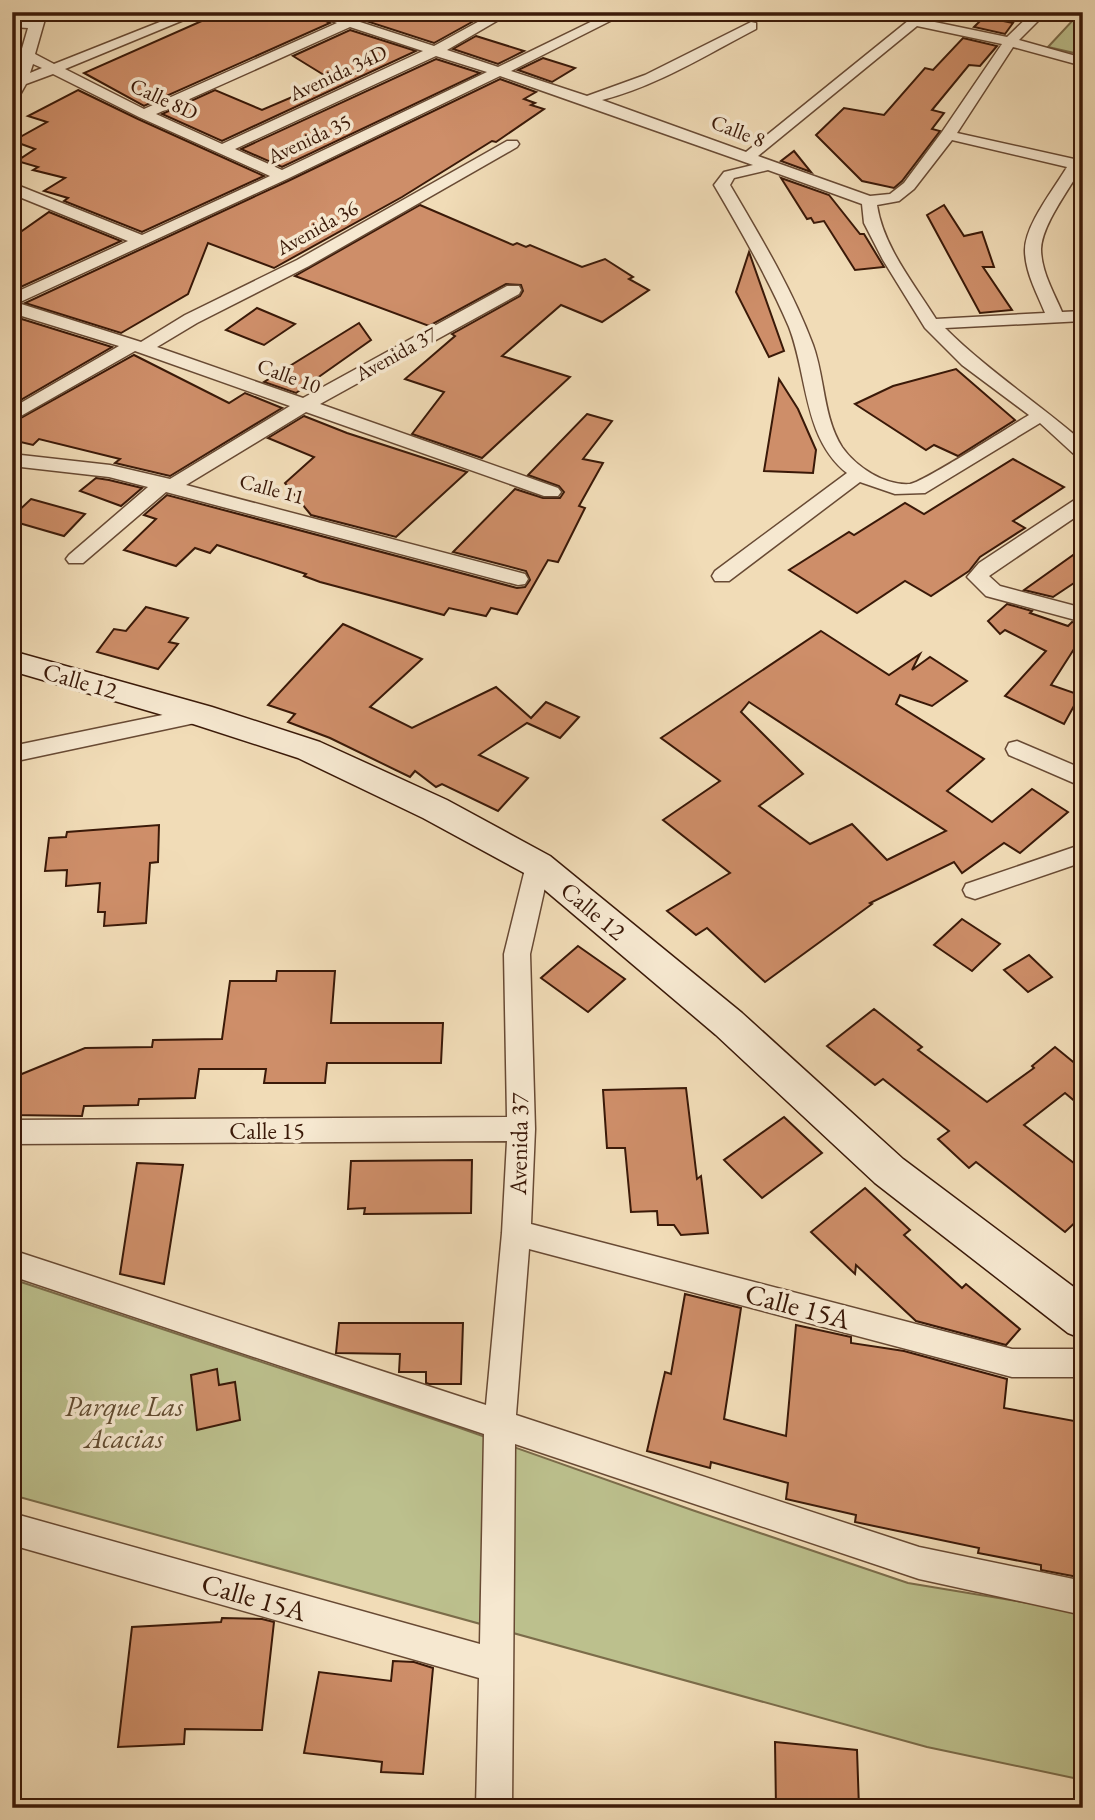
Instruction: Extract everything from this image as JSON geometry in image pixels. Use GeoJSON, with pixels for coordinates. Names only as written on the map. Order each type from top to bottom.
{"type":"FeatureCollection","features":[{"type":"Feature","properties":{"kind":"main road","name":"Calle 12"},"geometry":{"type":"LineString","coordinates":[[12,661],[201,715],[309,750],[435,809],[538,865],[729,1024],[889,1171],[1083,1319]]}},
{"type":"Feature","properties":{"kind":"street"},"geometry":{"type":"LineString","coordinates":[[22,81],[197,12]]}},
{"type":"Feature","properties":{"kind":"street","name":"Calle 8"},"geometry":{"type":"LineString","coordinates":[[316,12],[587,100],[869,201]]}},
{"type":"Feature","properties":{"kind":"street"},"geometry":{"type":"LineString","coordinates":[[144,114],[371,12]]}},
{"type":"Feature","properties":{"kind":"street","name":"Avenida 34D"},"geometry":{"type":"LineString","coordinates":[[223,149],[435,51],[506,12]]}},
{"type":"Feature","properties":{"kind":"street","name":"Avenida 35"},"geometry":{"type":"LineString","coordinates":[[12,300],[282,176],[622,12]]}},
{"type":"Feature","properties":{"kind":"street"},"geometry":{"type":"LineString","coordinates":[[747,158],[928,12]]}},
{"type":"Feature","properties":{"kind":"street"},"geometry":{"type":"LineString","coordinates":[[1041,12],[1010,42],[948,135],[909,186],[894,198],[869,201],[872,223],[891,260],[931,324],[968,360],[1041,415],[1083,452]]}},
{"type":"Feature","properties":{"kind":"street"},"geometry":{"type":"LineString","coordinates":[[12,23],[38,18],[30,57],[22,81],[12,97]]}},
{"type":"Feature","properties":{"kind":"street"},"geometry":{"type":"LineString","coordinates":[[915,22],[1010,42],[1083,62]]}},
{"type":"Feature","properties":{"kind":"street"},"geometry":{"type":"LineString","coordinates":[[587,100],[633,86],[751,26]]}},
{"type":"Feature","properties":{"kind":"street","name":"Calle 8D"},"geometry":{"type":"LineString","coordinates":[[30,57],[144,114],[282,176]]}},
{"type":"Feature","properties":{"kind":"street"},"geometry":{"type":"LineString","coordinates":[[948,135],[1079,165],[1042,221],[1033,247],[1041,281],[1055,316]]}},
{"type":"Feature","properties":{"kind":"street","name":"Avenida 36"},"geometry":{"type":"LineString","coordinates":[[12,416],[191,319],[303,263],[512,144]]}},
{"type":"Feature","properties":{"kind":"street"},"geometry":{"type":"LineString","coordinates":[[766,166],[729,175],[722,185],[784,298],[806,348],[814,389],[829,439],[839,456],[859,473],[894,490],[918,489],[1041,415]]}},
{"type":"Feature","properties":{"kind":"street"},"geometry":{"type":"LineString","coordinates":[[12,188],[141,240]]}},
{"type":"Feature","properties":{"kind":"street","name":"Avenida 37"},"geometry":{"type":"LineString","coordinates":[[76,559],[169,484],[303,405],[513,290]]}},
{"type":"Feature","properties":{"kind":"street","name":"Calle 10"},"geometry":{"type":"LineString","coordinates":[[12,307],[138,347],[551,492]]}},
{"type":"Feature","properties":{"kind":"street"},"geometry":{"type":"LineString","coordinates":[[931,324],[1083,316]]}},
{"type":"Feature","properties":{"kind":"street","name":"Calle 11"},"geometry":{"type":"LineString","coordinates":[[12,460],[110,471],[169,484],[518,579]]}},
{"type":"Feature","properties":{"kind":"street"},"geometry":{"type":"LineString","coordinates":[[722,576],[859,473]]}},
{"type":"Feature","properties":{"kind":"street"},"geometry":{"type":"LineString","coordinates":[[1083,503],[986,567],[977,577],[993,591],[1083,615]]}},
{"type":"Feature","properties":{"kind":"street"},"geometry":{"type":"LineString","coordinates":[[12,754],[201,715]]}},
{"type":"Feature","properties":{"kind":"street"},"geometry":{"type":"LineString","coordinates":[[1017,749],[1083,779]]}},
{"type":"Feature","properties":{"kind":"street"},"geometry":{"type":"LineString","coordinates":[[975,890],[1083,853]]}},
{"type":"Feature","properties":{"kind":"street","name":"Avenida 37"},"geometry":{"type":"LineString","coordinates":[[496,1666],[500,1424],[516,1233],[521,1129],[517,954],[538,865]]}},
{"type":"Feature","properties":{"kind":"street","name":"Calle 15"},"geometry":{"type":"LineString","coordinates":[[12,1132],[521,1129]]}},
{"type":"Feature","properties":{"kind":"street","name":"Calle 15A"},"geometry":{"type":"LineString","coordinates":[[516,1233],[1012,1363],[1083,1363]]}},
{"type":"Feature","properties":{"kind":"street"},"geometry":{"type":"LineString","coordinates":[[12,1263],[919,1563],[1083,1598]]}},
{"type":"Feature","properties":{"kind":"street","name":"Calle 15A"},"geometry":{"type":"LineString","coordinates":[[12,1529],[496,1666]]}},
{"type":"Feature","properties":{"kind":"street"},"geometry":{"type":"LineString","coordinates":[[494,1808],[496,1666]]}},
{"type":"Feature","properties":{"kind":"green space"},"geometry":{"type":"Polygon","coordinates":[[[1073,20],[1083,22],[1083,55],[1048,47],[1073,20]]]}},
{"type":"Feature","properties":{"kind":"green space","name":"Parque Las Acacias"},"geometry":{"type":"Polygon","coordinates":[[[12,1279],[457,1427],[908,1583],[1083,1612],[1083,1780],[927,1747],[12,1495],[12,1279]]]}},
{"type":"Feature","properties":{"kind":"building"},"geometry":{"type":"Polygon","coordinates":[[[222,12],[308,12],[330,23],[144,106],[84,73],[222,12]]]}},
{"type":"Feature","properties":{"kind":"building"},"geometry":{"type":"Polygon","coordinates":[[[339,12],[490,12],[434,43],[363,20],[360,14],[339,12]]]}},
{"type":"Feature","properties":{"kind":"building"},"geometry":{"type":"Polygon","coordinates":[[[984,17],[1013,23],[1005,34],[974,27],[984,17]]]}},
{"type":"Feature","properties":{"kind":"building"},"geometry":{"type":"Polygon","coordinates":[[[350,30],[416,51],[222,141],[162,114],[215,90],[262,110],[332,80],[293,56],[350,30]]]}},
{"type":"Feature","properties":{"kind":"building"},"geometry":{"type":"Polygon","coordinates":[[[476,36],[524,51],[498,64],[453,49],[476,36]]]}},
{"type":"Feature","properties":{"kind":"building"},"geometry":{"type":"Polygon","coordinates":[[[963,38],[997,46],[980,66],[969,65],[932,110],[944,113],[932,129],[940,131],[894,188],[862,181],[816,135],[844,108],[884,115],[925,68],[933,70],[963,38]]]}},
{"type":"Feature","properties":{"kind":"building"},"geometry":{"type":"Polygon","coordinates":[[[543,58],[575,68],[552,82],[518,70],[543,58]]]}},
{"type":"Feature","properties":{"kind":"building"},"geometry":{"type":"Polygon","coordinates":[[[436,59],[480,73],[282,167],[241,149],[436,59]]]}},
{"type":"Feature","properties":{"kind":"building"},"geometry":{"type":"Polygon","coordinates":[[[500,79],[536,92],[524,99],[535,103],[531,105],[544,109],[496,142],[492,141],[402,197],[274,268],[208,243],[188,294],[121,333],[25,303],[288,181],[500,79]]]}},
{"type":"Feature","properties":{"kind":"building"},"geometry":{"type":"Polygon","coordinates":[[[78,90],[264,176],[142,232],[64,201],[68,198],[44,191],[65,178],[33,170],[38,167],[17,161],[35,149],[13,141],[47,122],[28,116],[78,90]]]}},
{"type":"Feature","properties":{"kind":"building"},"geometry":{"type":"Polygon","coordinates":[[[794,151],[811,172],[781,161],[794,151]]]}},
{"type":"Feature","properties":{"kind":"building"},"geometry":{"type":"Polygon","coordinates":[[[781,178],[829,195],[860,234],[864,234],[884,267],[855,270],[824,221],[814,223],[811,218],[807,219],[781,178]]]}},
{"type":"Feature","properties":{"kind":"building"},"geometry":{"type":"Polygon","coordinates":[[[420,205],[513,245],[530,245],[582,267],[605,259],[633,277],[629,279],[649,290],[602,322],[561,305],[502,356],[570,377],[482,458],[412,434],[444,392],[405,379],[455,336],[452,334],[520,296],[523,291],[521,285],[506,284],[429,326],[295,276],[420,205]]]}},
{"type":"Feature","properties":{"kind":"building"},"geometry":{"type":"Polygon","coordinates":[[[944,205],[964,236],[982,232],[994,267],[983,267],[1012,310],[980,313],[927,215],[944,205]]]}},
{"type":"Feature","properties":{"kind":"building"},"geometry":{"type":"Polygon","coordinates":[[[49,212],[121,241],[12,291],[12,238],[49,212]]]}},
{"type":"Feature","properties":{"kind":"building"},"geometry":{"type":"Polygon","coordinates":[[[749,252],[784,351],[769,357],[736,292],[749,252]]]}},
{"type":"Feature","properties":{"kind":"building"},"geometry":{"type":"Polygon","coordinates":[[[257,308],[295,324],[264,345],[226,330],[257,308]]]}},
{"type":"Feature","properties":{"kind":"building"},"geometry":{"type":"Polygon","coordinates":[[[12,316],[112,347],[12,405],[12,316]]]}},
{"type":"Feature","properties":{"kind":"building"},"geometry":{"type":"Polygon","coordinates":[[[359,323],[371,340],[296,393],[264,382],[359,323]]]}},
{"type":"Feature","properties":{"kind":"building"},"geometry":{"type":"Polygon","coordinates":[[[134,355],[229,403],[245,393],[282,408],[170,476],[115,463],[120,459],[39,439],[33,445],[12,440],[12,423],[134,355]]]}},
{"type":"Feature","properties":{"kind":"building"},"geometry":{"type":"Polygon","coordinates":[[[956,369],[1015,420],[958,456],[934,445],[926,450],[855,404],[893,386],[956,369]]]}},
{"type":"Feature","properties":{"kind":"building"},"geometry":{"type":"Polygon","coordinates":[[[779,379],[798,409],[816,450],[813,473],[764,471],[779,379]]]}},
{"type":"Feature","properties":{"kind":"building"},"geometry":{"type":"Polygon","coordinates":[[[587,414],[612,421],[583,459],[603,463],[579,506],[585,508],[558,562],[548,560],[517,614],[491,608],[486,616],[449,608],[444,615],[320,582],[304,576],[306,574],[217,545],[210,553],[195,548],[176,566],[124,550],[156,519],[144,515],[167,495],[517,588],[525,587],[530,580],[526,571],[453,552],[515,489],[543,498],[560,498],[564,492],[559,486],[528,475],[587,414]]]}},
{"type":"Feature","properties":{"kind":"building"},"geometry":{"type":"Polygon","coordinates":[[[304,416],[347,433],[467,472],[396,537],[311,515],[285,483],[314,457],[268,438],[304,416]]]}},
{"type":"Feature","properties":{"kind":"building"},"geometry":{"type":"Polygon","coordinates":[[[1013,459],[1064,487],[1013,521],[1025,528],[980,557],[969,571],[931,596],[905,581],[857,613],[789,570],[849,532],[854,535],[905,503],[924,514],[1013,459]]]}},
{"type":"Feature","properties":{"kind":"building"},"geometry":{"type":"Polygon","coordinates":[[[96,478],[142,488],[121,506],[80,491],[96,478]]]}},
{"type":"Feature","properties":{"kind":"building"},"geometry":{"type":"Polygon","coordinates":[[[31,499],[85,514],[64,536],[12,521],[12,517],[31,499]]]}},
{"type":"Feature","properties":{"kind":"building"},"geometry":{"type":"Polygon","coordinates":[[[1083,548],[1083,577],[1053,597],[1024,590],[1083,548]]]}},
{"type":"Feature","properties":{"kind":"building"},"geometry":{"type":"Polygon","coordinates":[[[1007,604],[1068,626],[1072,622],[1083,624],[1083,635],[1051,685],[1080,695],[1064,724],[1005,696],[1046,651],[1005,630],[1000,634],[988,621],[1007,604]]]}},
{"type":"Feature","properties":{"kind":"building"},"geometry":{"type":"Polygon","coordinates":[[[146,607],[188,618],[169,642],[178,644],[158,669],[97,652],[114,629],[126,631],[146,607]]]}},
{"type":"Feature","properties":{"kind":"building"},"geometry":{"type":"Polygon","coordinates":[[[343,624],[422,659],[370,707],[412,728],[496,687],[531,718],[546,702],[579,717],[560,738],[527,723],[479,755],[528,778],[498,811],[442,784],[436,787],[415,771],[410,777],[330,738],[288,722],[295,714],[268,705],[343,624]]]}},
{"type":"Feature","properties":{"kind":"building"},"geometry":{"type":"Polygon","coordinates":[[[821,631],[889,675],[920,654],[912,670],[930,657],[967,681],[932,706],[900,695],[896,704],[984,759],[947,791],[992,822],[1032,789],[1068,812],[1020,853],[1004,843],[962,873],[954,862],[870,903],[872,904],[765,982],[707,928],[696,935],[667,911],[730,873],[663,820],[720,781],[661,738],[821,631]],[[749,702],[741,712],[803,774],[759,806],[810,844],[852,824],[887,860],[946,831],[749,702]]]}},
{"type":"Feature","properties":{"kind":"building"},"geometry":{"type":"Polygon","coordinates":[[[159,825],[158,862],[150,863],[146,923],[104,926],[105,912],[98,912],[100,883],[66,886],[67,870],[45,871],[49,838],[66,837],[67,832],[159,825]]]}},
{"type":"Feature","properties":{"kind":"building"},"geometry":{"type":"Polygon","coordinates":[[[962,919],[1000,944],[972,971],[934,945],[962,919]]]}},
{"type":"Feature","properties":{"kind":"building"},"geometry":{"type":"Polygon","coordinates":[[[578,946],[625,979],[588,1012],[541,978],[578,946]]]}},
{"type":"Feature","properties":{"kind":"building"},"geometry":{"type":"Polygon","coordinates":[[[1029,955],[1052,977],[1028,992],[1004,970],[1029,955]]]}},
{"type":"Feature","properties":{"kind":"building"},"geometry":{"type":"Polygon","coordinates":[[[277,971],[335,971],[331,1023],[443,1023],[441,1063],[327,1063],[325,1083],[264,1083],[266,1069],[199,1069],[195,1098],[139,1099],[138,1105],[84,1106],[82,1116],[12,1115],[12,1078],[85,1048],[152,1047],[153,1040],[222,1039],[230,981],[276,981],[277,971]]]}},
{"type":"Feature","properties":{"kind":"building"},"geometry":{"type":"Polygon","coordinates":[[[874,1009],[922,1047],[918,1050],[987,1102],[1034,1068],[1032,1066],[1055,1047],[1083,1070],[1083,1108],[1065,1093],[1024,1125],[1083,1170],[1083,1215],[1065,1232],[976,1162],[969,1168],[938,1139],[949,1131],[883,1079],[875,1085],[827,1046],[874,1009]]]}},
{"type":"Feature","properties":{"kind":"building"},"geometry":{"type":"Polygon","coordinates":[[[686,1088],[697,1179],[701,1176],[708,1233],[681,1235],[674,1225],[658,1225],[657,1211],[631,1212],[625,1148],[607,1148],[603,1090],[686,1088]]]}},
{"type":"Feature","properties":{"kind":"building"},"geometry":{"type":"Polygon","coordinates":[[[784,1117],[822,1153],[762,1198],[724,1160],[784,1117]]]}},
{"type":"Feature","properties":{"kind":"building"},"geometry":{"type":"Polygon","coordinates":[[[472,1160],[471,1213],[364,1214],[365,1208],[348,1209],[351,1161],[472,1160]]]}},
{"type":"Feature","properties":{"kind":"building"},"geometry":{"type":"Polygon","coordinates":[[[137,1163],[183,1165],[164,1284],[120,1274],[137,1163]]]}},
{"type":"Feature","properties":{"kind":"building"},"geometry":{"type":"Polygon","coordinates":[[[865,1188],[910,1230],[904,1235],[962,1288],[966,1284],[1020,1329],[1006,1345],[916,1321],[856,1265],[855,1274],[811,1232],[865,1188]]]}},
{"type":"Feature","properties":{"kind":"building"},"geometry":{"type":"Polygon","coordinates":[[[685,1294],[741,1308],[724,1419],[786,1436],[796,1325],[851,1337],[851,1343],[904,1351],[1007,1379],[1004,1408],[1080,1422],[1080,1453],[1083,1453],[1083,1578],[1041,1570],[1041,1565],[978,1553],[979,1548],[855,1522],[856,1515],[786,1499],[788,1483],[711,1462],[710,1468],[647,1451],[665,1372],[671,1374],[685,1294]]]}},
{"type":"Feature","properties":{"kind":"building"},"geometry":{"type":"Polygon","coordinates":[[[339,1323],[463,1323],[461,1384],[429,1384],[426,1383],[426,1372],[399,1372],[400,1354],[336,1353],[339,1323]]]}},
{"type":"Feature","properties":{"kind":"building"},"geometry":{"type":"Polygon","coordinates":[[[217,1369],[219,1385],[235,1382],[240,1420],[197,1430],[191,1375],[217,1369]]]}},
{"type":"Feature","properties":{"kind":"building"},"geometry":{"type":"Polygon","coordinates":[[[222,1618],[274,1622],[262,1730],[185,1729],[184,1744],[118,1747],[132,1627],[221,1622],[222,1618]]]}},
{"type":"Feature","properties":{"kind":"building"},"geometry":{"type":"Polygon","coordinates":[[[393,1661],[414,1662],[433,1668],[423,1774],[381,1772],[382,1762],[304,1753],[319,1672],[391,1681],[393,1661]]]}},
{"type":"Feature","properties":{"kind":"building"},"geometry":{"type":"Polygon","coordinates":[[[775,1742],[857,1750],[859,1808],[776,1808],[775,1742]]]}}]}
